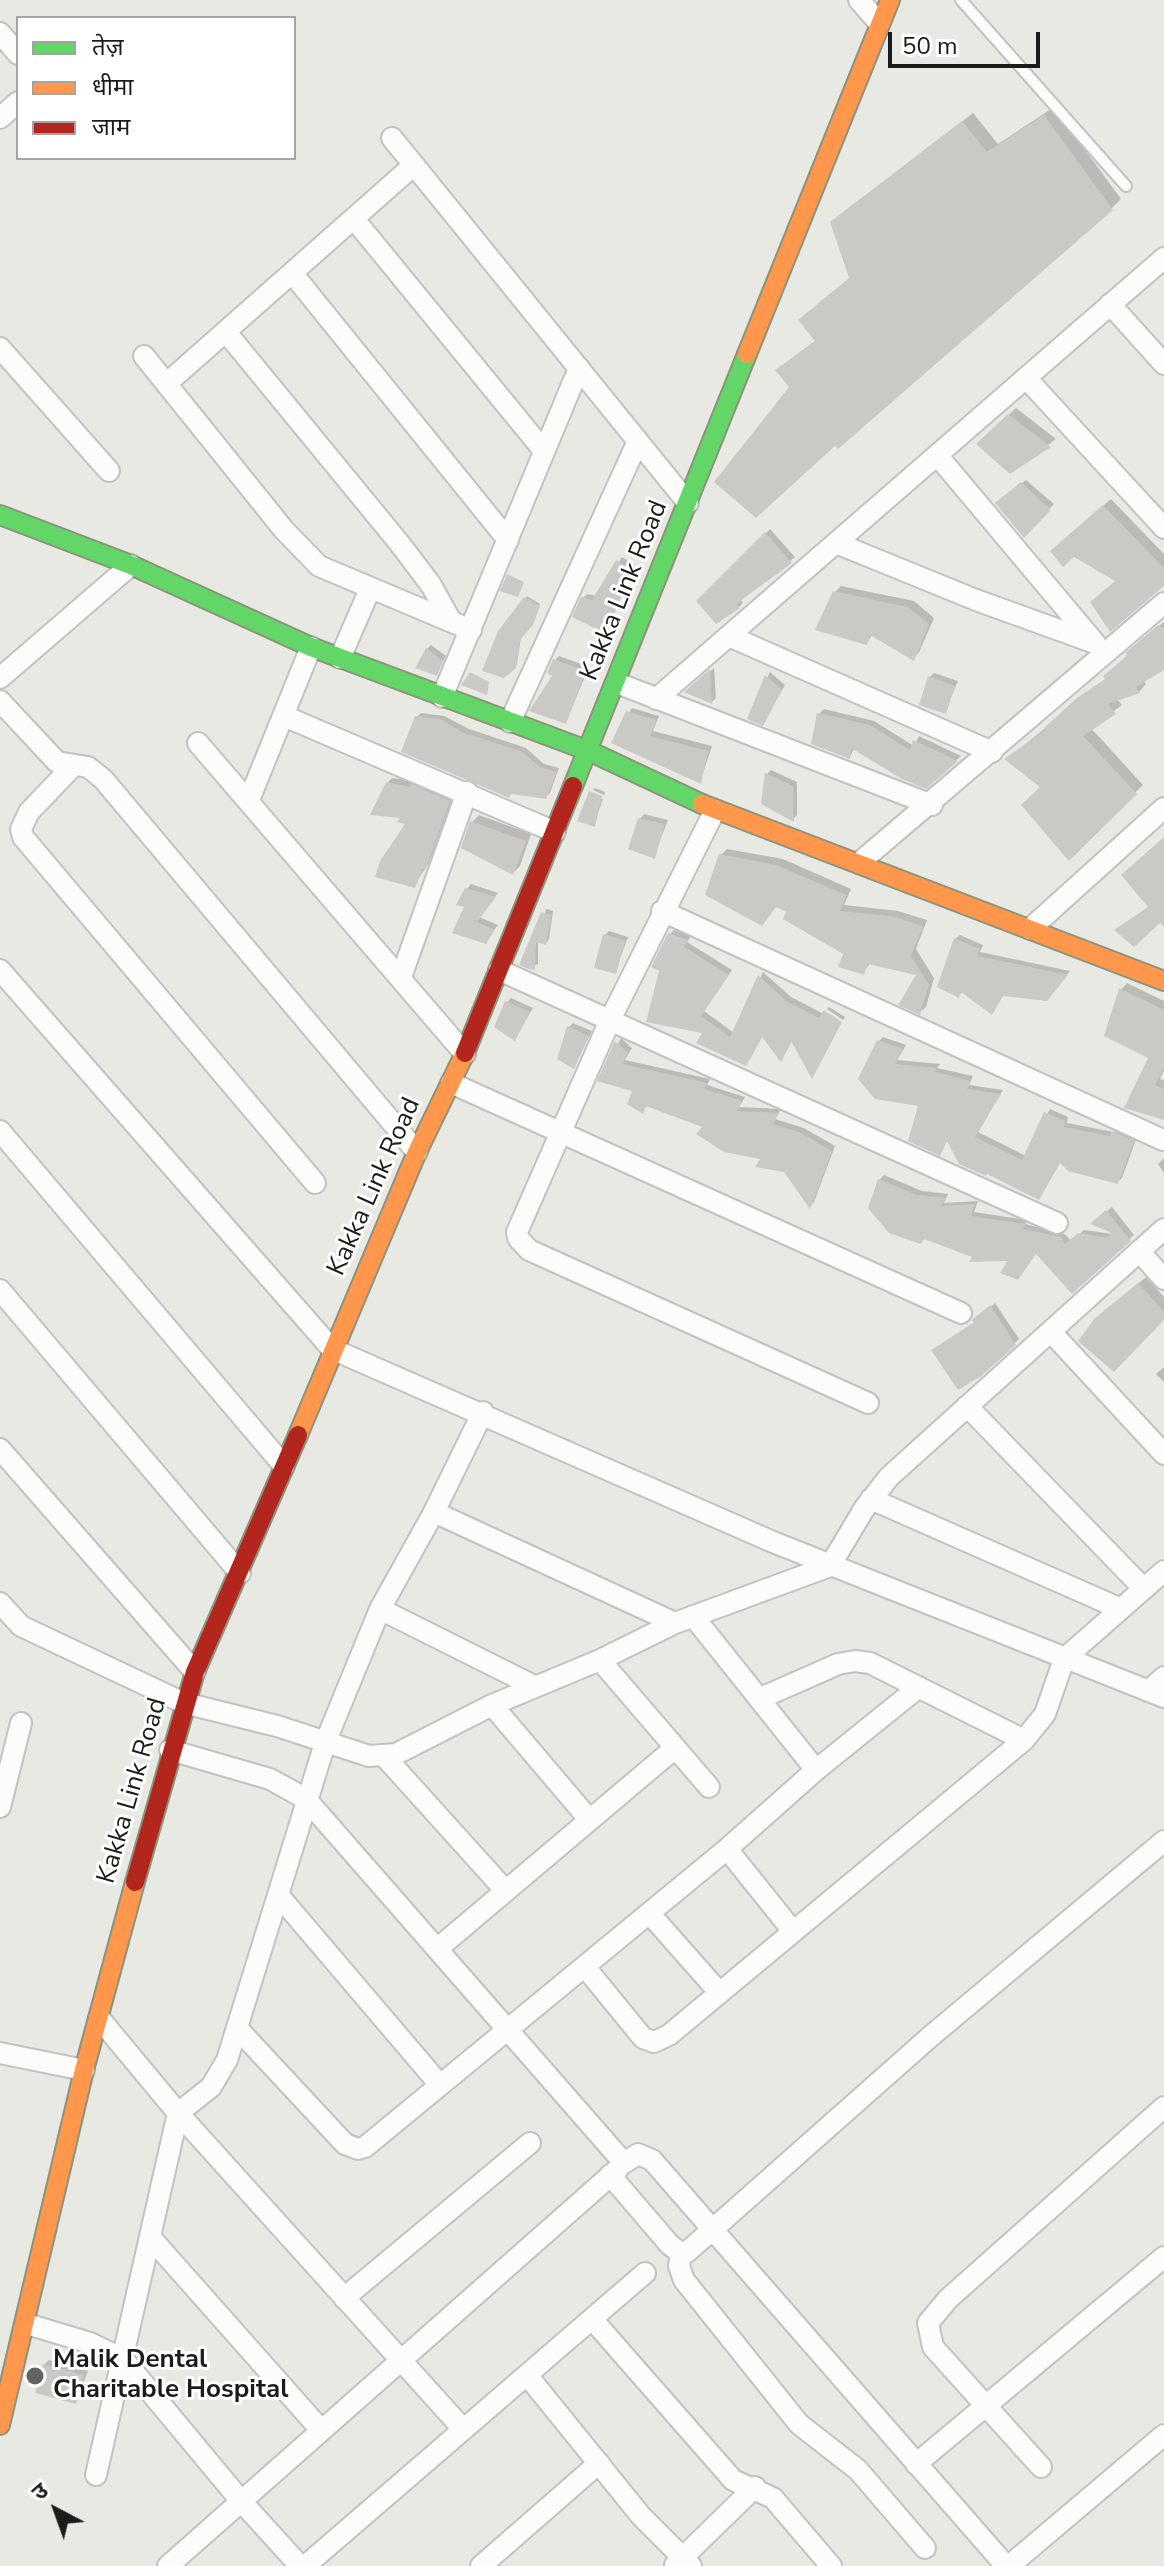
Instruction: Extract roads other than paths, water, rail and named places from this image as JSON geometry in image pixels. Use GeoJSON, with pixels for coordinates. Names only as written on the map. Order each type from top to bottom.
{"type":"FeatureCollection","features":[{"type":"Feature","properties":{"kind":"street"},"geometry":{"type":"LineString","coordinates":[[859,0],[879,23]]}},
{"type":"Feature","properties":{"kind":"street","name":"Kakka Link Road"},"geometry":{"type":"LineString","coordinates":[[0,2425],[27,2324],[84,2070],[170,1750],[195,1672],[240,1573],[417,1152],[465,1054],[890,0]]}},
{"type":"Feature","properties":{"kind":"street"},"geometry":{"type":"LineString","coordinates":[[0,33],[16,52]]}},
{"type":"Feature","properties":{"kind":"street"},"geometry":{"type":"LineString","coordinates":[[0,118],[16,104]]}},
{"type":"Feature","properties":{"kind":"street"},"geometry":{"type":"LineString","coordinates":[[392,138],[688,503]]}},
{"type":"Feature","properties":{"kind":"street"},"geometry":{"type":"LineString","coordinates":[[166,384],[414,165]]}},
{"type":"Feature","properties":{"kind":"street"},"geometry":{"type":"LineString","coordinates":[[354,219],[544,451]]}},
{"type":"Feature","properties":{"kind":"street"},"geometry":{"type":"LineString","coordinates":[[656,699],[1164,258]]}},
{"type":"Feature","properties":{"kind":"street"},"geometry":{"type":"LineString","coordinates":[[292,273],[508,540]]}},
{"type":"Feature","properties":{"kind":"street"},"geometry":{"type":"LineString","coordinates":[[1110,304],[1164,364]]}},
{"type":"Feature","properties":{"kind":"street"},"geometry":{"type":"LineString","coordinates":[[226,332],[400,544],[461,626]]}},
{"type":"Feature","properties":{"kind":"street"},"geometry":{"type":"LineString","coordinates":[[0,348],[109,471]]}},
{"type":"Feature","properties":{"kind":"street"},"geometry":{"type":"LineString","coordinates":[[144,356],[306,555],[330,572],[461,626]]}},
{"type":"Feature","properties":{"kind":"street"},"geometry":{"type":"LineString","coordinates":[[442,697],[461,626],[508,540],[579,368]]}},
{"type":"Feature","properties":{"kind":"street"},"geometry":{"type":"LineString","coordinates":[[1026,378],[1164,528]]}},
{"type":"Feature","properties":{"kind":"street"},"geometry":{"type":"LineString","coordinates":[[510,722],[638,441]]}},
{"type":"Feature","properties":{"kind":"street"},"geometry":{"type":"LineString","coordinates":[[937,455],[1100,648]]}},
{"type":"Feature","properties":{"kind":"street"},"geometry":{"type":"LineString","coordinates":[[2,517],[131,565],[311,647],[589,751],[715,810],[1164,981]]}},
{"type":"Feature","properties":{"kind":"street"},"geometry":{"type":"LineString","coordinates":[[836,543],[1100,648]]}},
{"type":"Feature","properties":{"kind":"street"},"geometry":{"type":"LineString","coordinates":[[0,678],[131,565]]}},
{"type":"Feature","properties":{"kind":"street"},"geometry":{"type":"LineString","coordinates":[[340,658],[370,589]]}},
{"type":"Feature","properties":{"kind":"street"},"geometry":{"type":"LineString","coordinates":[[859,863],[992,752],[1100,648],[1164,603]]}},
{"type":"Feature","properties":{"kind":"street"},"geometry":{"type":"LineString","coordinates":[[729,636],[992,752]]}},
{"type":"Feature","properties":{"kind":"street"},"geometry":{"type":"LineString","coordinates":[[249,800],[311,647]]}},
{"type":"Feature","properties":{"kind":"street"},"geometry":{"type":"LineString","coordinates":[[617,683],[932,805]]}},
{"type":"Feature","properties":{"kind":"street"},"geometry":{"type":"LineString","coordinates":[[0,701],[57,762],[88,767],[103,779],[417,1152]]}},
{"type":"Feature","properties":{"kind":"street"},"geometry":{"type":"LineString","coordinates":[[284,716],[555,832]]}},
{"type":"Feature","properties":{"kind":"street"},"geometry":{"type":"LineString","coordinates":[[198,743],[465,1054]]}},
{"type":"Feature","properties":{"kind":"street"},"geometry":{"type":"LineString","coordinates":[[73,766],[29,812],[21,829],[23,837],[315,1183]]}},
{"type":"Feature","properties":{"kind":"street"},"geometry":{"type":"LineString","coordinates":[[401,977],[467,792]]}},
{"type":"Feature","properties":{"kind":"street"},"geometry":{"type":"LineString","coordinates":[[1030,929],[1164,808]]}},
{"type":"Feature","properties":{"kind":"street"},"geometry":{"type":"LineString","coordinates":[[715,810],[611,1018],[517,1232],[525,1247],[868,1403]]}},
{"type":"Feature","properties":{"kind":"street"},"geometry":{"type":"LineString","coordinates":[[662,911],[1163,1140]]}},
{"type":"Feature","properties":{"kind":"street"},"geometry":{"type":"LineString","coordinates":[[0,970],[332,1349],[483,1412],[830,1566],[1064,1659],[1156,1694],[1164,1677]]}},
{"type":"Feature","properties":{"kind":"street"},"geometry":{"type":"LineString","coordinates":[[499,970],[611,1018],[1057,1223]]}},
{"type":"Feature","properties":{"kind":"street"},"geometry":{"type":"LineString","coordinates":[[451,1083],[961,1313]]}},
{"type":"Feature","properties":{"kind":"street"},"geometry":{"type":"LineString","coordinates":[[0,1131],[284,1466]]}},
{"type":"Feature","properties":{"kind":"street"},"geometry":{"type":"LineString","coordinates":[[2,1615],[184,1703],[369,1756],[385,1757],[492,1705],[600,1660],[684,1620],[830,1566],[871,1499],[906,1460],[1164,1229]]}},
{"type":"Feature","properties":{"kind":"street"},"geometry":{"type":"LineString","coordinates":[[1139,1251],[1164,1279]]}},
{"type":"Feature","properties":{"kind":"street"},"geometry":{"type":"LineString","coordinates":[[0,1290],[240,1573]]}},
{"type":"Feature","properties":{"kind":"street"},"geometry":{"type":"LineString","coordinates":[[1051,1332],[1164,1454]]}},
{"type":"Feature","properties":{"kind":"street"},"geometry":{"type":"LineString","coordinates":[[967,1406],[1144,1589]]}},
{"type":"Feature","properties":{"kind":"street"},"geometry":{"type":"LineString","coordinates":[[96,2475],[178,2113],[217,2080],[280,1897],[306,1799],[325,1743],[380,1609],[434,1512],[483,1412]]}},
{"type":"Feature","properties":{"kind":"street"},"geometry":{"type":"LineString","coordinates":[[0,1449],[195,1672]]}},
{"type":"Feature","properties":{"kind":"street"},"geometry":{"type":"LineString","coordinates":[[871,1499],[1121,1609]]}},
{"type":"Feature","properties":{"kind":"street"},"geometry":{"type":"LineString","coordinates":[[434,1512],[684,1620],[761,1698],[816,1770]]}},
{"type":"Feature","properties":{"kind":"street"},"geometry":{"type":"LineString","coordinates":[[585,1967],[643,2038],[654,2042],[669,2035],[718,1991],[1024,1740],[1045,1714],[1064,1659],[1164,1571]]}},
{"type":"Feature","properties":{"kind":"street"},"geometry":{"type":"LineString","coordinates":[[380,1609],[534,1686]]}},
{"type":"Feature","properties":{"kind":"street"},"geometry":{"type":"LineString","coordinates":[[600,1660],[709,1787]]}},
{"type":"Feature","properties":{"kind":"street"},"geometry":{"type":"LineString","coordinates":[[761,1698],[838,1664],[855,1661],[870,1663],[1024,1740]]}},
{"type":"Feature","properties":{"kind":"street"},"geometry":{"type":"LineString","coordinates":[[237,2028],[352,2148],[365,2147],[650,1914],[816,1770],[919,1687]]}},
{"type":"Feature","properties":{"kind":"street"},"geometry":{"type":"LineString","coordinates":[[492,1705],[588,1818]]}},
{"type":"Feature","properties":{"kind":"street"},"geometry":{"type":"LineString","coordinates":[[0,1807],[21,1723]]}},
{"type":"Feature","properties":{"kind":"street"},"geometry":{"type":"LineString","coordinates":[[437,1949],[588,1818],[675,1748]]}},
{"type":"Feature","properties":{"kind":"street"},"geometry":{"type":"LineString","coordinates":[[170,1750],[270,1779],[306,1799],[510,2030],[681,2253]]}},
{"type":"Feature","properties":{"kind":"street"},"geometry":{"type":"LineString","coordinates":[[385,1757],[505,1890]]}},
{"type":"Feature","properties":{"kind":"street"},"geometry":{"type":"LineString","coordinates":[[925,2548],[858,2470],[799,2424],[684,2280],[679,2266],[681,2253],[931,2036],[1164,1841]]}},
{"type":"Feature","properties":{"kind":"street"},"geometry":{"type":"LineString","coordinates":[[727,1849],[792,1930]]}},
{"type":"Feature","properties":{"kind":"street"},"geometry":{"type":"LineString","coordinates":[[280,1897],[440,2085]]}},
{"type":"Feature","properties":{"kind":"street"},"geometry":{"type":"LineString","coordinates":[[650,1914],[718,1991]]}},
{"type":"Feature","properties":{"kind":"street"},"geometry":{"type":"LineString","coordinates":[[99,2018],[178,2113],[463,2429]]}},
{"type":"Feature","properties":{"kind":"street"},"geometry":{"type":"LineString","coordinates":[[0,2053],[84,2070]]}},
{"type":"Feature","properties":{"kind":"street"},"geometry":{"type":"LineString","coordinates":[[1041,2467],[933,2347],[928,2323],[948,2299],[1164,2107]]}},
{"type":"Feature","properties":{"kind":"street"},"geometry":{"type":"LineString","coordinates":[[344,2298],[530,2143]]}},
{"type":"Feature","properties":{"kind":"street"},"geometry":{"type":"LineString","coordinates":[[168,2566],[617,2169],[638,2154],[649,2157],[713,2228],[1008,2566],[1164,2435]]}},
{"type":"Feature","properties":{"kind":"street"},"geometry":{"type":"LineString","coordinates":[[150,2237],[321,2430]]}},
{"type":"Feature","properties":{"kind":"street"},"geometry":{"type":"LineString","coordinates":[[916,2464],[1164,2257]]}},
{"type":"Feature","properties":{"kind":"street"},"geometry":{"type":"LineString","coordinates":[[27,2324],[90,2343],[123,2359],[241,2501],[303,2566],[645,2273]]}},
{"type":"Feature","properties":{"kind":"street"},"geometry":{"type":"LineString","coordinates":[[592,2319],[733,2480],[755,2487],[773,2498],[831,2566]]}},
{"type":"Feature","properties":{"kind":"street"},"geometry":{"type":"LineString","coordinates":[[527,2375],[682,2563],[755,2487]]}},
{"type":"Feature","properties":{"kind":"street"},"geometry":{"type":"LineString","coordinates":[[481,2566],[599,2463]]}},
{"type":"Feature","properties":{"kind":"lane"},"geometry":{"type":"LineString","coordinates":[[961,0],[1126,186]]}},
{"type":"Feature","properties":{"kind":"place","name":"Malik Dental Charitable Hospital"},"geometry":{"type":"Point","coordinates":[35,2376]}}]}
